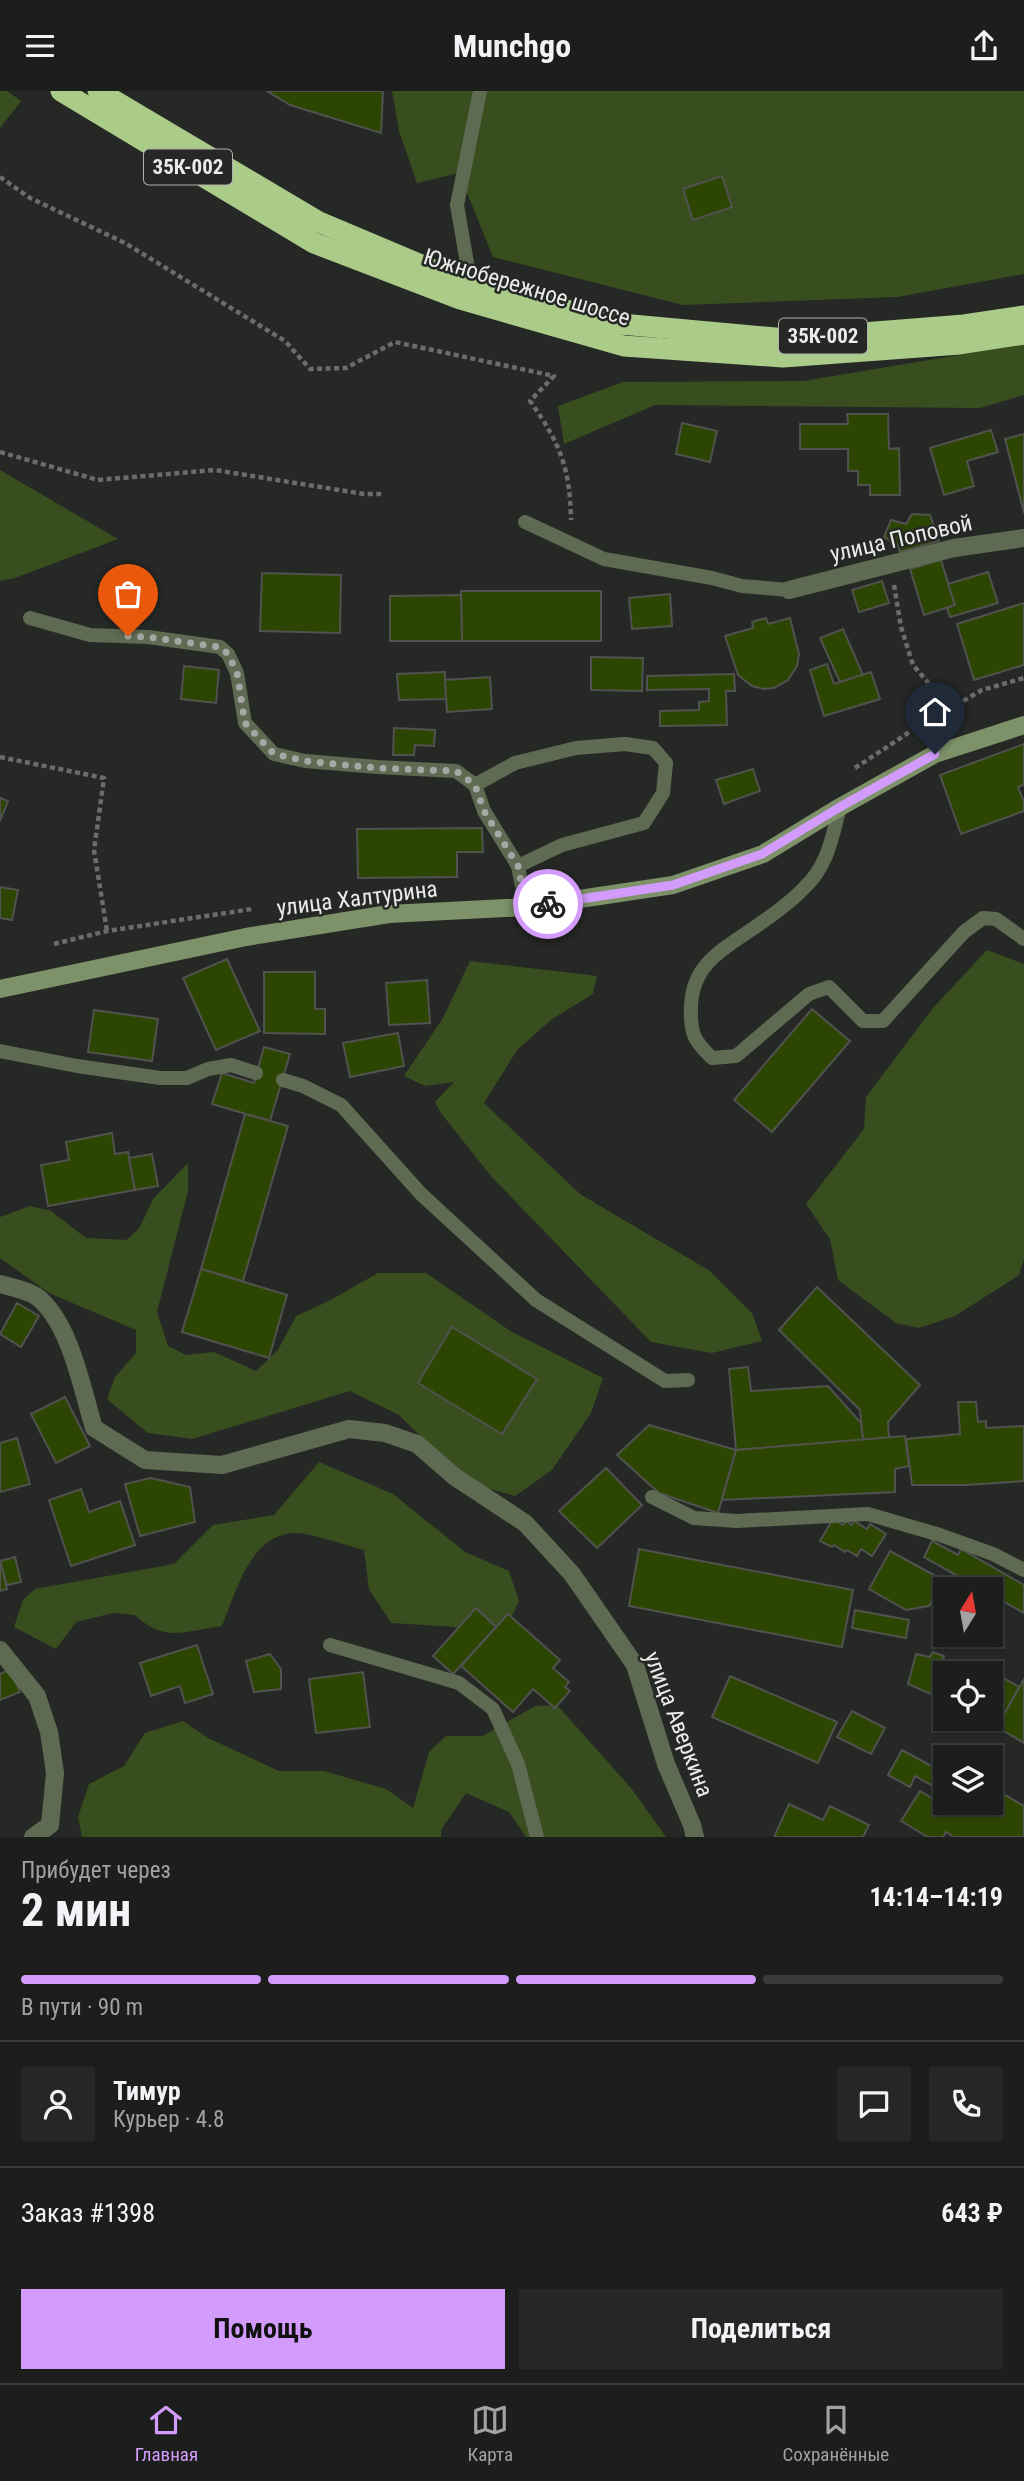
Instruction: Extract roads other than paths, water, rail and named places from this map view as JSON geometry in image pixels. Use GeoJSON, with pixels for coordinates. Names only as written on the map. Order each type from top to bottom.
{"type":"FeatureCollection","features":[{"type":"Feature","properties":{"kind":"highway","name":"Южнобережное шоссе"},"geometry":{"type":"LineString","coordinates":[[61,91],[314,243],[460,299],[624,346],[783,357],[960,345],[1024,334]]}},
{"type":"Feature","properties":{"kind":"highway","name":"Южнобережное шоссе"},"geometry":{"type":"LineString","coordinates":[[99,91],[319,222],[471,285],[621,324],[787,339],[964,325],[1024,316]]}},
{"type":"Feature","properties":{"kind":"street","name":"улица Поповой"},"geometry":{"type":"LineString","coordinates":[[789,590],[954,548],[1024,538]]}},
{"type":"Feature","properties":{"kind":"street","name":"улица Халтурина"},"geometry":{"type":"LineString","coordinates":[[0,989],[246,937],[389,914],[526,907],[673,885],[762,854],[935,754],[1024,725]]}},
{"type":"Feature","properties":{"kind":"street","name":"улица Аверкина"},"geometry":{"type":"LineString","coordinates":[[0,1284],[34,1295],[54,1313],[74,1361],[94,1428],[145,1460],[222,1465],[349,1429],[385,1433],[417,1444],[454,1477],[525,1523],[572,1574],[635,1665],[666,1763],[695,1837]]}},
{"type":"Feature","properties":{"kind":"street"},"geometry":{"type":"LineString","coordinates":[[0,1650],[37,1696],[49,1733],[55,1773],[50,1825],[33,1837]]}},
{"type":"Feature","properties":{"kind":"lane"},"geometry":{"type":"LineString","coordinates":[[471,285],[457,205],[480,91]]}},
{"type":"Feature","properties":{"kind":"lane"},"geometry":{"type":"LineString","coordinates":[[525,522],[604,559],[742,586],[789,590]]}},
{"type":"Feature","properties":{"kind":"lane"},"geometry":{"type":"LineString","coordinates":[[30,618],[90,635],[148,637],[220,647],[228,654],[237,673],[245,723],[274,754],[305,761],[377,768],[456,771],[475,785],[484,811],[518,866],[526,907]]}},
{"type":"Feature","properties":{"kind":"lane"},"geometry":{"type":"LineString","coordinates":[[475,785],[514,763],[576,748],[625,744],[653,748],[666,764],[663,793],[645,823],[562,845],[518,866]]}},
{"type":"Feature","properties":{"kind":"lane"},"geometry":{"type":"LineString","coordinates":[[840,807],[824,864],[805,888],[760,925],[716,953],[700,973],[691,999],[690,1022],[696,1044],[712,1058],[736,1056],[810,995],[829,988],[863,1021],[883,1021],[964,932],[983,918],[996,919],[1024,939]]}},
{"type":"Feature","properties":{"kind":"lane"},"geometry":{"type":"LineString","coordinates":[[0,1051],[160,1078],[187,1078],[208,1069],[231,1065],[256,1073]]}},
{"type":"Feature","properties":{"kind":"lane"},"geometry":{"type":"LineString","coordinates":[[283,1080],[303,1086],[341,1105],[421,1194],[536,1300],[665,1381],[688,1380]]}},
{"type":"Feature","properties":{"kind":"lane"},"geometry":{"type":"LineString","coordinates":[[652,1496],[694,1517],[737,1521],[868,1514],[993,1554],[1024,1570]]}},
{"type":"Feature","properties":{"kind":"lane"},"geometry":{"type":"LineString","coordinates":[[330,1645],[459,1683],[493,1709],[518,1764],[537,1837]]}}]}
